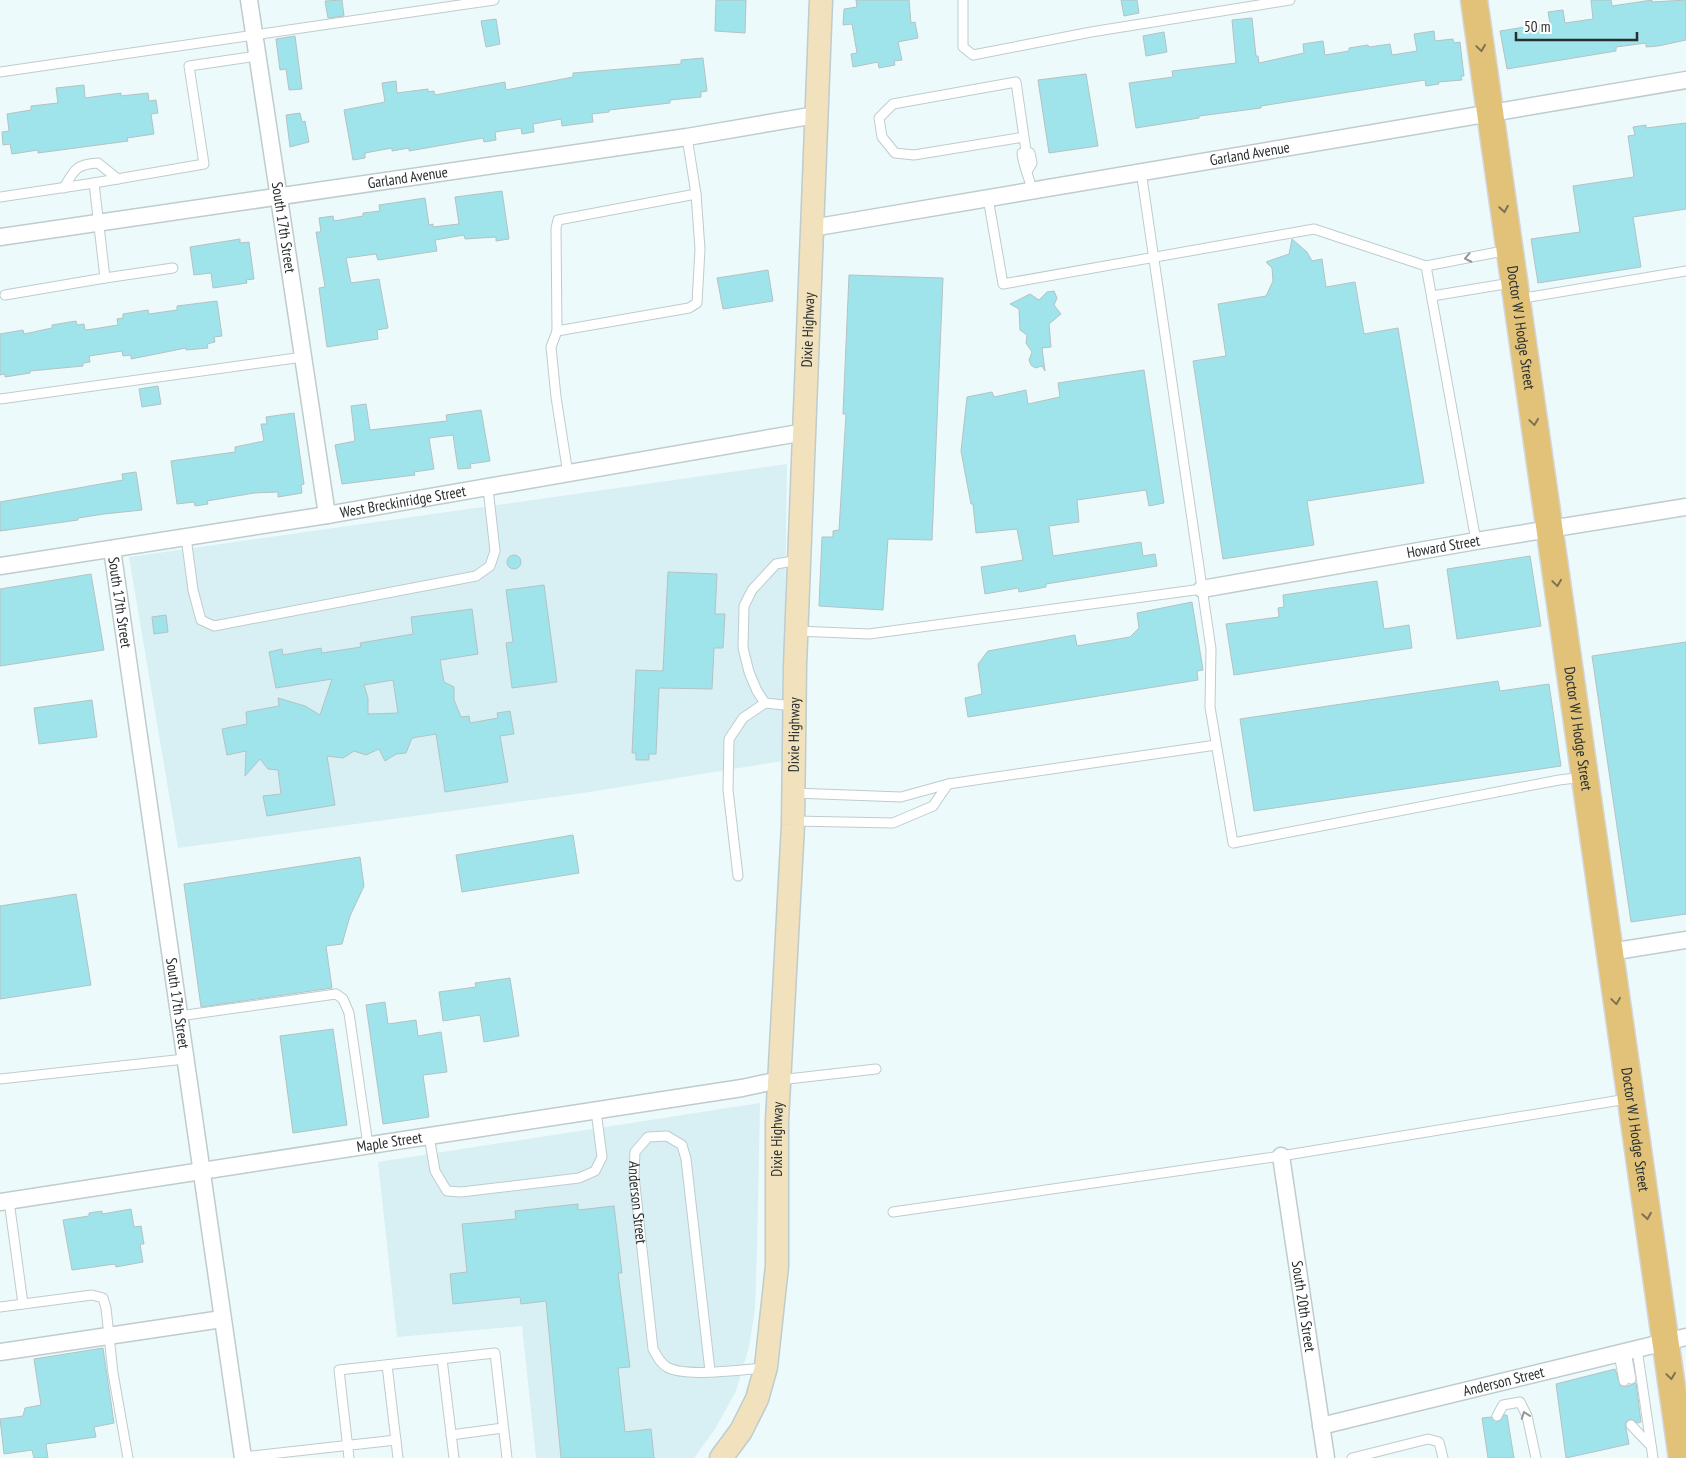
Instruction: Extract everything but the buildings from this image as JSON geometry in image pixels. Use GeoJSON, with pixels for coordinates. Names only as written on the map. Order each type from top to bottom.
{"type":"FeatureCollection","features":[{"type":"Feature","properties":{"kind":"main road","name":"Doctor W J Hodge Street"},"geometry":{"type":"LineString","coordinates":[[1474,0],[1630,1098],[1676,1340],[1682,1458]]}},
{"type":"Feature","properties":{"kind":"street","name":"South 17th Street"},"geometry":{"type":"LineString","coordinates":[[249,0],[327,515]]}},
{"type":"Feature","properties":{"kind":"street","name":"Dixie Highway"},"geometry":{"type":"LineString","coordinates":[[722,1458],[741,1431],[757,1399],[766,1368],[776,1266],[779,1080],[793,821],[796,631],[821,0]]}},
{"type":"Feature","properties":{"kind":"street","name":"Garland Avenue"},"geometry":{"type":"LineString","coordinates":[[812,228],[1686,80]]}},
{"type":"Feature","properties":{"kind":"street","name":"Garland Avenue"},"geometry":{"type":"LineString","coordinates":[[0,237],[278,195],[687,137],[816,115]]}},
{"type":"Feature","properties":{"kind":"street","name":"West Breckinridge Street"},"geometry":{"type":"LineString","coordinates":[[0,566],[327,515],[805,432]]}},
{"type":"Feature","properties":{"kind":"street","name":"Howard Street"},"geometry":{"type":"LineString","coordinates":[[1202,589],[1476,541],[1686,508]]}},
{"type":"Feature","properties":{"kind":"street","name":"South 17th Street"},"geometry":{"type":"LineString","coordinates":[[112,548],[222,1319],[240,1458]]}},
{"type":"Feature","properties":{"kind":"street"},"geometry":{"type":"LineString","coordinates":[[1610,952],[1686,940]]}},
{"type":"Feature","properties":{"kind":"street","name":"Maple Street"},"geometry":{"type":"LineString","coordinates":[[5,1202],[742,1088],[779,1080]]}},
{"type":"Feature","properties":{"kind":"street","name":"South 20th Street"},"geometry":{"type":"LineString","coordinates":[[1281,1156],[1326,1458]]}},
{"type":"Feature","properties":{"kind":"street"},"geometry":{"type":"LineString","coordinates":[[0,1352],[222,1319]]}},
{"type":"Feature","properties":{"kind":"street","name":"Anderson Street"},"geometry":{"type":"LineString","coordinates":[[1321,1426],[1467,1389],[1676,1340]]}},
{"type":"Feature","properties":{"kind":"lane"},"geometry":{"type":"LineString","coordinates":[[0,72],[494,0]]}},
{"type":"Feature","properties":{"kind":"lane"},"geometry":{"type":"LineString","coordinates":[[963,0],[963,47],[973,55],[1091,32],[1290,0]]}},
{"type":"Feature","properties":{"kind":"lane"},"geometry":{"type":"LineString","coordinates":[[0,197],[204,164],[190,66],[257,56]]}},
{"type":"Feature","properties":{"kind":"lane"},"geometry":{"type":"LineString","coordinates":[[1024,138],[914,155],[895,153],[882,137],[879,118],[893,104],[1016,82],[1026,150],[1030,153],[1032,163],[1028,170],[1032,190]]}},
{"type":"Feature","properties":{"kind":"lane"},"geometry":{"type":"LineString","coordinates":[[557,331],[689,308],[697,303],[700,249],[696,194],[687,137]]}},
{"type":"Feature","properties":{"kind":"lane"},"geometry":{"type":"LineString","coordinates":[[64,188],[74,170],[86,164],[98,163],[118,179]]}},
{"type":"Feature","properties":{"kind":"lane"},"geometry":{"type":"LineString","coordinates":[[1141,172],[1211,649],[1210,706],[1233,843],[1559,780],[1584,777]]}},
{"type":"Feature","properties":{"kind":"lane"},"geometry":{"type":"LineString","coordinates":[[94,183],[105,278]]}},
{"type":"Feature","properties":{"kind":"lane"},"geometry":{"type":"LineString","coordinates":[[568,474],[550,347],[557,331],[556,228],[558,220],[696,194]]}},
{"type":"Feature","properties":{"kind":"lane"},"geometry":{"type":"LineString","coordinates":[[988,198],[1003,284],[1314,229],[1426,266],[1510,249]]}},
{"type":"Feature","properties":{"kind":"lane"},"geometry":{"type":"LineString","coordinates":[[1426,266],[1476,541]]}},
{"type":"Feature","properties":{"kind":"lane"},"geometry":{"type":"LineString","coordinates":[[5,295],[173,268]]}},
{"type":"Feature","properties":{"kind":"lane"},"geometry":{"type":"LineString","coordinates":[[1432,296],[1516,290],[1686,271]]}},
{"type":"Feature","properties":{"kind":"lane"},"geometry":{"type":"LineString","coordinates":[[0,400],[303,357]]}},
{"type":"Feature","properties":{"kind":"lane"},"geometry":{"type":"LineString","coordinates":[[186,537],[193,590],[201,620],[214,626],[476,576],[490,566],[495,552],[488,488]]}},
{"type":"Feature","properties":{"kind":"lane"},"geometry":{"type":"LineString","coordinates":[[765,703],[749,672],[743,648],[744,606],[752,590],[776,564],[799,560]]}},
{"type":"Feature","properties":{"kind":"lane"},"geometry":{"type":"LineString","coordinates":[[796,631],[869,634],[1202,589]]}},
{"type":"Feature","properties":{"kind":"lane"},"geometry":{"type":"LineString","coordinates":[[738,876],[728,790],[729,739],[743,718],[765,703],[795,706]]}},
{"type":"Feature","properties":{"kind":"lane"},"geometry":{"type":"LineString","coordinates":[[794,793],[901,797],[948,784],[1216,745]]}},
{"type":"Feature","properties":{"kind":"lane"},"geometry":{"type":"LineString","coordinates":[[793,821],[892,823],[906,819],[933,806],[948,784]]}},
{"type":"Feature","properties":{"kind":"lane"},"geometry":{"type":"LineString","coordinates":[[179,1016],[336,994],[344,999],[350,1013],[368,1145]]}},
{"type":"Feature","properties":{"kind":"lane"},"geometry":{"type":"LineString","coordinates":[[0,1079],[185,1059]]}},
{"type":"Feature","properties":{"kind":"lane"},"geometry":{"type":"LineString","coordinates":[[779,1080],[876,1068]]}},
{"type":"Feature","properties":{"kind":"lane"},"geometry":{"type":"LineString","coordinates":[[893,1212],[1281,1156],[1630,1098]]}},
{"type":"Feature","properties":{"kind":"lane"},"geometry":{"type":"LineString","coordinates":[[429,1136],[435,1172],[447,1191],[461,1192],[580,1178],[594,1170],[602,1157],[596,1111]]}},
{"type":"Feature","properties":{"kind":"lane","name":"Anderson Street"},"geometry":{"type":"LineString","coordinates":[[710,1370],[686,1159],[682,1145],[667,1136],[648,1137],[636,1152],[634,1176],[653,1349],[658,1359],[668,1368],[687,1373],[710,1370],[766,1368]]}},
{"type":"Feature","properties":{"kind":"lane"},"geometry":{"type":"LineString","coordinates":[[5,1202],[24,1304]]}},
{"type":"Feature","properties":{"kind":"lane"},"geometry":{"type":"LineString","coordinates":[[0,1307],[92,1295],[103,1298],[110,1335],[113,1373],[128,1458]]}},
{"type":"Feature","properties":{"kind":"lane"},"geometry":{"type":"LineString","coordinates":[[1628,1352],[1628,1380]]}},
{"type":"Feature","properties":{"kind":"lane"},"geometry":{"type":"LineString","coordinates":[[1628,1352],[1653,1458]]}},
{"type":"Feature","properties":{"kind":"lane"},"geometry":{"type":"LineString","coordinates":[[349,1458],[339,1370],[495,1353],[507,1458]]}},
{"type":"Feature","properties":{"kind":"lane"},"geometry":{"type":"LineString","coordinates":[[442,1359],[454,1458]]}},
{"type":"Feature","properties":{"kind":"lane"},"geometry":{"type":"LineString","coordinates":[[387,1365],[398,1458]]}},
{"type":"Feature","properties":{"kind":"lane"},"geometry":{"type":"LineString","coordinates":[[1498,1416],[1503,1405],[1520,1402],[1527,1416],[1536,1458]]}},
{"type":"Feature","properties":{"kind":"lane"},"geometry":{"type":"LineString","coordinates":[[1634,1424],[1651,1446]]}},
{"type":"Feature","properties":{"kind":"lane"},"geometry":{"type":"LineString","coordinates":[[451,1435],[503,1428]]}},
{"type":"Feature","properties":{"kind":"lane"},"geometry":{"type":"LineString","coordinates":[[1352,1458],[1428,1438],[1440,1442],[1443,1458]]}},
{"type":"Feature","properties":{"kind":"lane"},"geometry":{"type":"LineString","coordinates":[[240,1458],[396,1440]]}},
{"type":"Feature","properties":{"kind":"shaded area"},"geometry":{"type":"Polygon","coordinates":[[[787,464],[783,761],[583,793],[178,848],[129,557],[787,464]]]}},
{"type":"Feature","properties":{"kind":"shaded area"},"geometry":{"type":"Polygon","coordinates":[[[760,1103],[755,1309],[749,1347],[736,1391],[715,1429],[694,1458],[536,1458],[522,1326],[397,1337],[378,1162],[760,1103]]]}}]}
